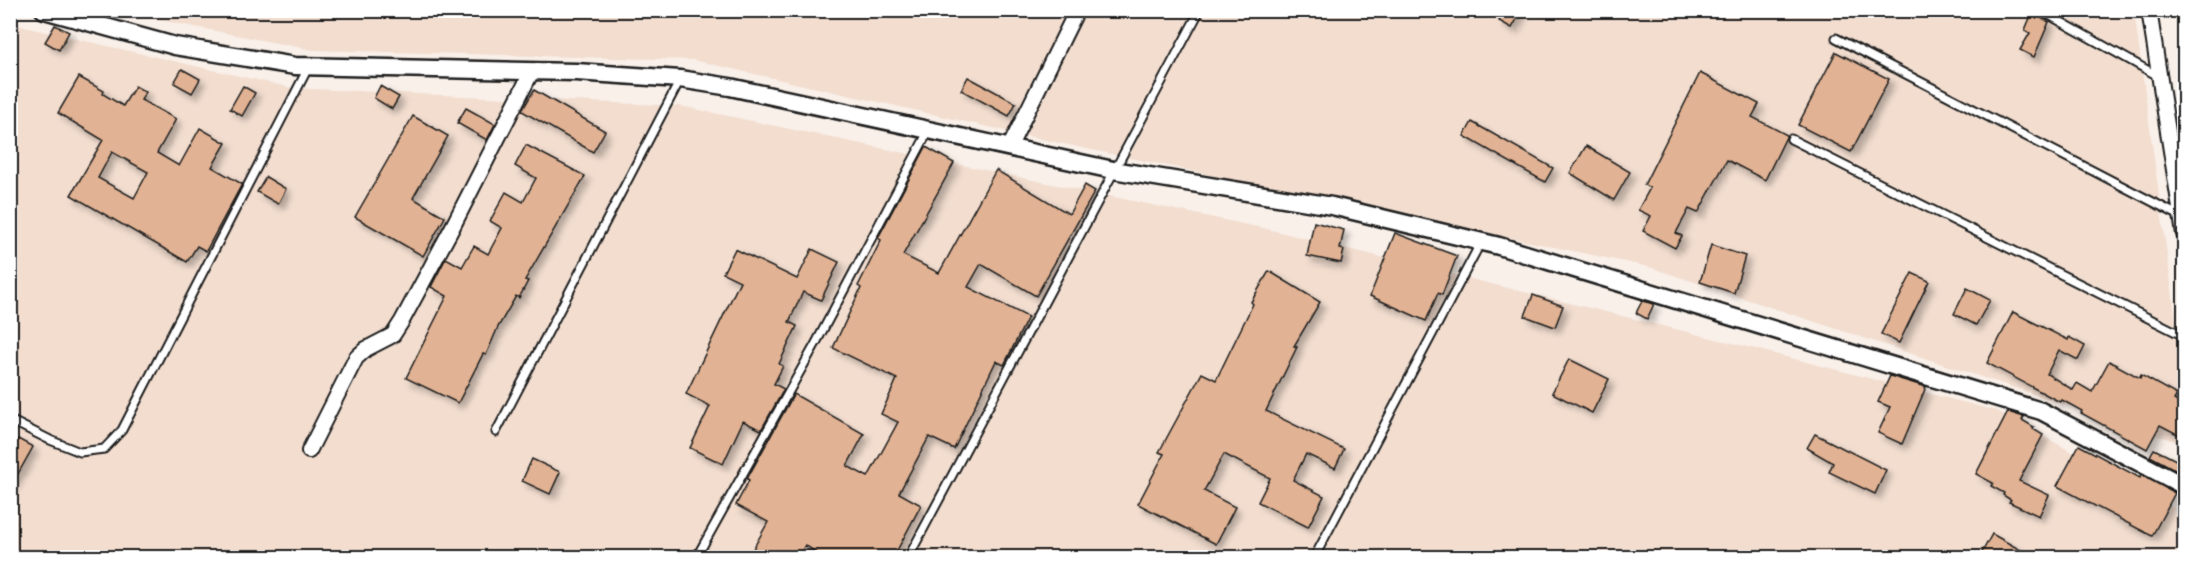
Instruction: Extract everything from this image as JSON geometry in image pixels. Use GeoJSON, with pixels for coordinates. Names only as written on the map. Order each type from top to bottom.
{"type":"FeatureCollection","features":[{"type":"Feature","properties":{"kind":"street"},"geometry":{"type":"LineString","coordinates":[[44,10],[175,46],[295,66],[532,71],[680,79],[730,87],[1113,170],[1332,206],[1481,242],[1606,277],[2041,411],[2184,486]]}},
{"type":"Feature","properties":{"kind":"street"},"geometry":{"type":"LineString","coordinates":[[1009,148],[1077,10]]}},
{"type":"Feature","properties":{"kind":"street"},"geometry":{"type":"LineString","coordinates":[[2149,10],[2184,234]]}},
{"type":"Feature","properties":{"kind":"street"},"geometry":{"type":"LineString","coordinates":[[309,451],[356,358],[366,349],[393,335],[402,321],[532,71]]}},
{"type":"Feature","properties":{"kind":"lane"},"geometry":{"type":"LineString","coordinates":[[908,558],[1200,10]]}},
{"type":"Feature","properties":{"kind":"lane"},"geometry":{"type":"LineString","coordinates":[[2040,10],[2158,76]]}},
{"type":"Feature","properties":{"kind":"lane"},"geometry":{"type":"LineString","coordinates":[[1836,38],[2182,217]]}},
{"type":"Feature","properties":{"kind":"lane"},"geometry":{"type":"LineString","coordinates":[[10,420],[80,452],[104,449],[122,430],[309,66]]}},
{"type":"Feature","properties":{"kind":"lane"},"geometry":{"type":"LineString","coordinates":[[496,432],[680,79]]}},
{"type":"Feature","properties":{"kind":"lane"},"geometry":{"type":"LineString","coordinates":[[696,558],[816,343],[929,130]]}},
{"type":"Feature","properties":{"kind":"lane"},"geometry":{"type":"LineString","coordinates":[[1791,139],[2184,336]]}},
{"type":"Feature","properties":{"kind":"lane"},"geometry":{"type":"LineString","coordinates":[[1314,558],[1481,242]]}},
{"type":"Feature","properties":{"kind":"shaded area"},"geometry":{"type":"Polygon","coordinates":[[[113,11],[2134,11],[2184,380],[2184,444],[1649,267],[1059,143],[693,60],[313,50],[113,11]]]}},
{"type":"Feature","properties":{"kind":"shaded area"},"geometry":{"type":"Polygon","coordinates":[[[11,24],[292,88],[680,106],[1267,229],[1728,342],[1997,411],[2184,513],[2184,558],[11,558],[11,24]]]}},
{"type":"Feature","properties":{"kind":"building"},"geometry":{"type":"Polygon","coordinates":[[[1505,10],[1522,10],[1512,28],[1499,21],[1505,10]]]}},
{"type":"Feature","properties":{"kind":"building"},"geometry":{"type":"Polygon","coordinates":[[[2032,13],[2049,22],[2034,57],[2020,50],[2030,33],[2025,30],[2032,13]]]}},
{"type":"Feature","properties":{"kind":"building"},"geometry":{"type":"Polygon","coordinates":[[[55,25],[69,32],[59,50],[45,42],[55,25]]]}},
{"type":"Feature","properties":{"kind":"building"},"geometry":{"type":"Polygon","coordinates":[[[1836,52],[1889,79],[1851,152],[1798,125],[1836,52]]]}},
{"type":"Feature","properties":{"kind":"building"},"geometry":{"type":"Polygon","coordinates":[[[182,69],[200,79],[192,93],[174,83],[182,69]]]}},
{"type":"Feature","properties":{"kind":"building"},"geometry":{"type":"Polygon","coordinates":[[[1700,73],[1759,104],[1752,117],[1787,135],[1765,180],[1727,160],[1698,213],[1689,209],[1676,233],[1682,236],[1675,248],[1643,231],[1651,216],[1638,210],[1650,188],[1644,185],[1700,73]]]}},
{"type":"Feature","properties":{"kind":"building"},"geometry":{"type":"Polygon","coordinates":[[[79,77],[104,91],[103,94],[123,106],[135,86],[146,92],[141,100],[176,119],[157,153],[179,166],[200,128],[226,143],[212,167],[242,184],[206,251],[197,246],[187,262],[71,195],[103,140],[58,113],[79,77]],[[112,152],[98,178],[134,198],[148,172],[112,152]]]}},
{"type":"Feature","properties":{"kind":"building"},"geometry":{"type":"Polygon","coordinates":[[[968,77],[1016,103],[1009,116],[961,90],[968,77]]]}},
{"type":"Feature","properties":{"kind":"building"},"geometry":{"type":"Polygon","coordinates":[[[243,86],[255,93],[242,116],[230,109],[243,86]]]}},
{"type":"Feature","properties":{"kind":"building"},"geometry":{"type":"Polygon","coordinates":[[[380,86],[399,97],[392,109],[374,98],[380,86]]]}},
{"type":"Feature","properties":{"kind":"building"},"geometry":{"type":"Polygon","coordinates":[[[534,90],[605,131],[593,152],[522,111],[534,90]]]}},
{"type":"Feature","properties":{"kind":"building"},"geometry":{"type":"Polygon","coordinates":[[[466,108],[495,124],[487,140],[457,123],[466,108]]]}},
{"type":"Feature","properties":{"kind":"building"},"geometry":{"type":"Polygon","coordinates":[[[413,116],[448,136],[413,198],[445,217],[423,256],[355,217],[413,116]]]}},
{"type":"Feature","properties":{"kind":"building"},"geometry":{"type":"Polygon","coordinates":[[[1472,122],[1553,168],[1545,182],[1464,136],[1472,122]]]}},
{"type":"Feature","properties":{"kind":"building"},"geometry":{"type":"Polygon","coordinates":[[[526,145],[585,176],[525,280],[528,281],[519,298],[516,296],[498,327],[486,355],[483,354],[458,403],[406,378],[447,296],[431,287],[446,258],[462,267],[474,246],[488,254],[502,228],[490,221],[506,192],[523,202],[536,178],[515,166],[526,145]]]}},
{"type":"Feature","properties":{"kind":"building"},"geometry":{"type":"Polygon","coordinates":[[[1586,146],[1630,172],[1614,200],[1570,173],[1586,146]]]}},
{"type":"Feature","properties":{"kind":"building"},"geometry":{"type":"Polygon","coordinates":[[[926,147],[954,163],[903,255],[939,273],[996,170],[1069,214],[1085,185],[1095,191],[1036,296],[981,264],[968,287],[1028,317],[1004,365],[996,361],[954,449],[929,437],[899,493],[921,505],[893,558],[825,558],[805,545],[798,558],[748,558],[768,522],[736,505],[749,480],[747,479],[794,394],[864,434],[847,466],[868,477],[898,422],[881,414],[897,379],[833,348],[861,288],[858,286],[881,240],[878,238],[926,147]]]}},
{"type":"Feature","properties":{"kind":"building"},"geometry":{"type":"Polygon","coordinates":[[[266,177],[286,189],[278,204],[257,192],[266,177]]]}},
{"type":"Feature","properties":{"kind":"building"},"geometry":{"type":"Polygon","coordinates":[[[1314,222],[1344,230],[1340,249],[1344,250],[1341,263],[1307,256],[1314,222]]]}},
{"type":"Feature","properties":{"kind":"building"},"geometry":{"type":"Polygon","coordinates":[[[1395,233],[1457,256],[1442,295],[1438,293],[1426,321],[1370,296],[1395,233]]]}},
{"type":"Feature","properties":{"kind":"building"},"geometry":{"type":"Polygon","coordinates":[[[1711,245],[1745,256],[1734,293],[1700,282],[1711,245]]]}},
{"type":"Feature","properties":{"kind":"building"},"geometry":{"type":"Polygon","coordinates":[[[735,249],[797,279],[812,249],[839,262],[821,300],[803,292],[789,322],[797,326],[779,364],[783,366],[774,384],[784,389],[761,430],[743,421],[723,464],[690,448],[710,406],[686,394],[740,281],[723,273],[735,249]]]}},
{"type":"Feature","properties":{"kind":"building"},"geometry":{"type":"Polygon","coordinates":[[[1269,271],[1320,302],[1294,346],[1297,347],[1266,411],[1344,449],[1335,468],[1306,454],[1293,480],[1324,496],[1308,527],[1258,502],[1270,478],[1224,454],[1204,491],[1235,507],[1216,544],[1138,504],[1164,454],[1159,452],[1202,373],[1216,380],[1253,304],[1251,302],[1269,271]]]}},
{"type":"Feature","properties":{"kind":"building"},"geometry":{"type":"Polygon","coordinates":[[[1912,273],[1929,281],[1899,343],[1881,334],[1912,273]]]}},
{"type":"Feature","properties":{"kind":"building"},"geometry":{"type":"Polygon","coordinates":[[[1967,288],[1990,300],[1976,325],[1954,314],[1967,288]]]}},
{"type":"Feature","properties":{"kind":"building"},"geometry":{"type":"Polygon","coordinates":[[[1533,295],[1563,306],[1555,327],[1525,316],[1533,295]]]}},
{"type":"Feature","properties":{"kind":"building"},"geometry":{"type":"Polygon","coordinates":[[[1642,301],[1654,304],[1647,319],[1636,313],[1642,301]]]}},
{"type":"Feature","properties":{"kind":"building"},"geometry":{"type":"Polygon","coordinates":[[[2013,312],[2068,340],[2069,337],[2085,346],[2078,360],[2059,350],[2047,374],[2073,390],[2077,383],[2092,392],[2109,361],[2177,395],[2174,400],[2184,406],[2184,424],[2179,435],[2160,425],[2147,449],[2062,400],[2060,402],[1987,363],[2013,312]]]}},
{"type":"Feature","properties":{"kind":"building"},"geometry":{"type":"Polygon","coordinates":[[[1569,359],[1609,379],[1592,413],[1552,393],[1569,359]]]}},
{"type":"Feature","properties":{"kind":"building"},"geometry":{"type":"Polygon","coordinates":[[[1890,376],[1926,387],[1902,444],[1878,433],[1890,407],[1878,402],[1890,376]]]}},
{"type":"Feature","properties":{"kind":"building"},"geometry":{"type":"Polygon","coordinates":[[[2008,412],[2024,417],[2022,420],[2043,435],[2019,481],[2049,495],[2039,516],[2009,502],[2011,500],[2003,495],[2004,493],[1991,486],[1993,483],[1976,474],[2008,412]]]}},
{"type":"Feature","properties":{"kind":"building"},"geometry":{"type":"Polygon","coordinates":[[[1815,434],[1886,470],[1875,494],[1829,472],[1833,463],[1807,448],[1815,434]]]}},
{"type":"Feature","properties":{"kind":"building"},"geometry":{"type":"Polygon","coordinates":[[[18,439],[33,447],[10,488],[10,452],[18,439]]]}},
{"type":"Feature","properties":{"kind":"building"},"geometry":{"type":"Polygon","coordinates":[[[2079,445],[2140,478],[2141,475],[2175,493],[2152,536],[2057,486],[2079,445]]]}},
{"type":"Feature","properties":{"kind":"building"},"geometry":{"type":"Polygon","coordinates":[[[2154,449],[2184,464],[2184,474],[2150,456],[2154,449]]]}},
{"type":"Feature","properties":{"kind":"building"},"geometry":{"type":"Polygon","coordinates":[[[532,459],[560,472],[550,494],[522,481],[532,459]]]}},
{"type":"Feature","properties":{"kind":"building"},"geometry":{"type":"Polygon","coordinates":[[[1992,534],[2035,558],[1979,558],[1992,534]]]}}]}
